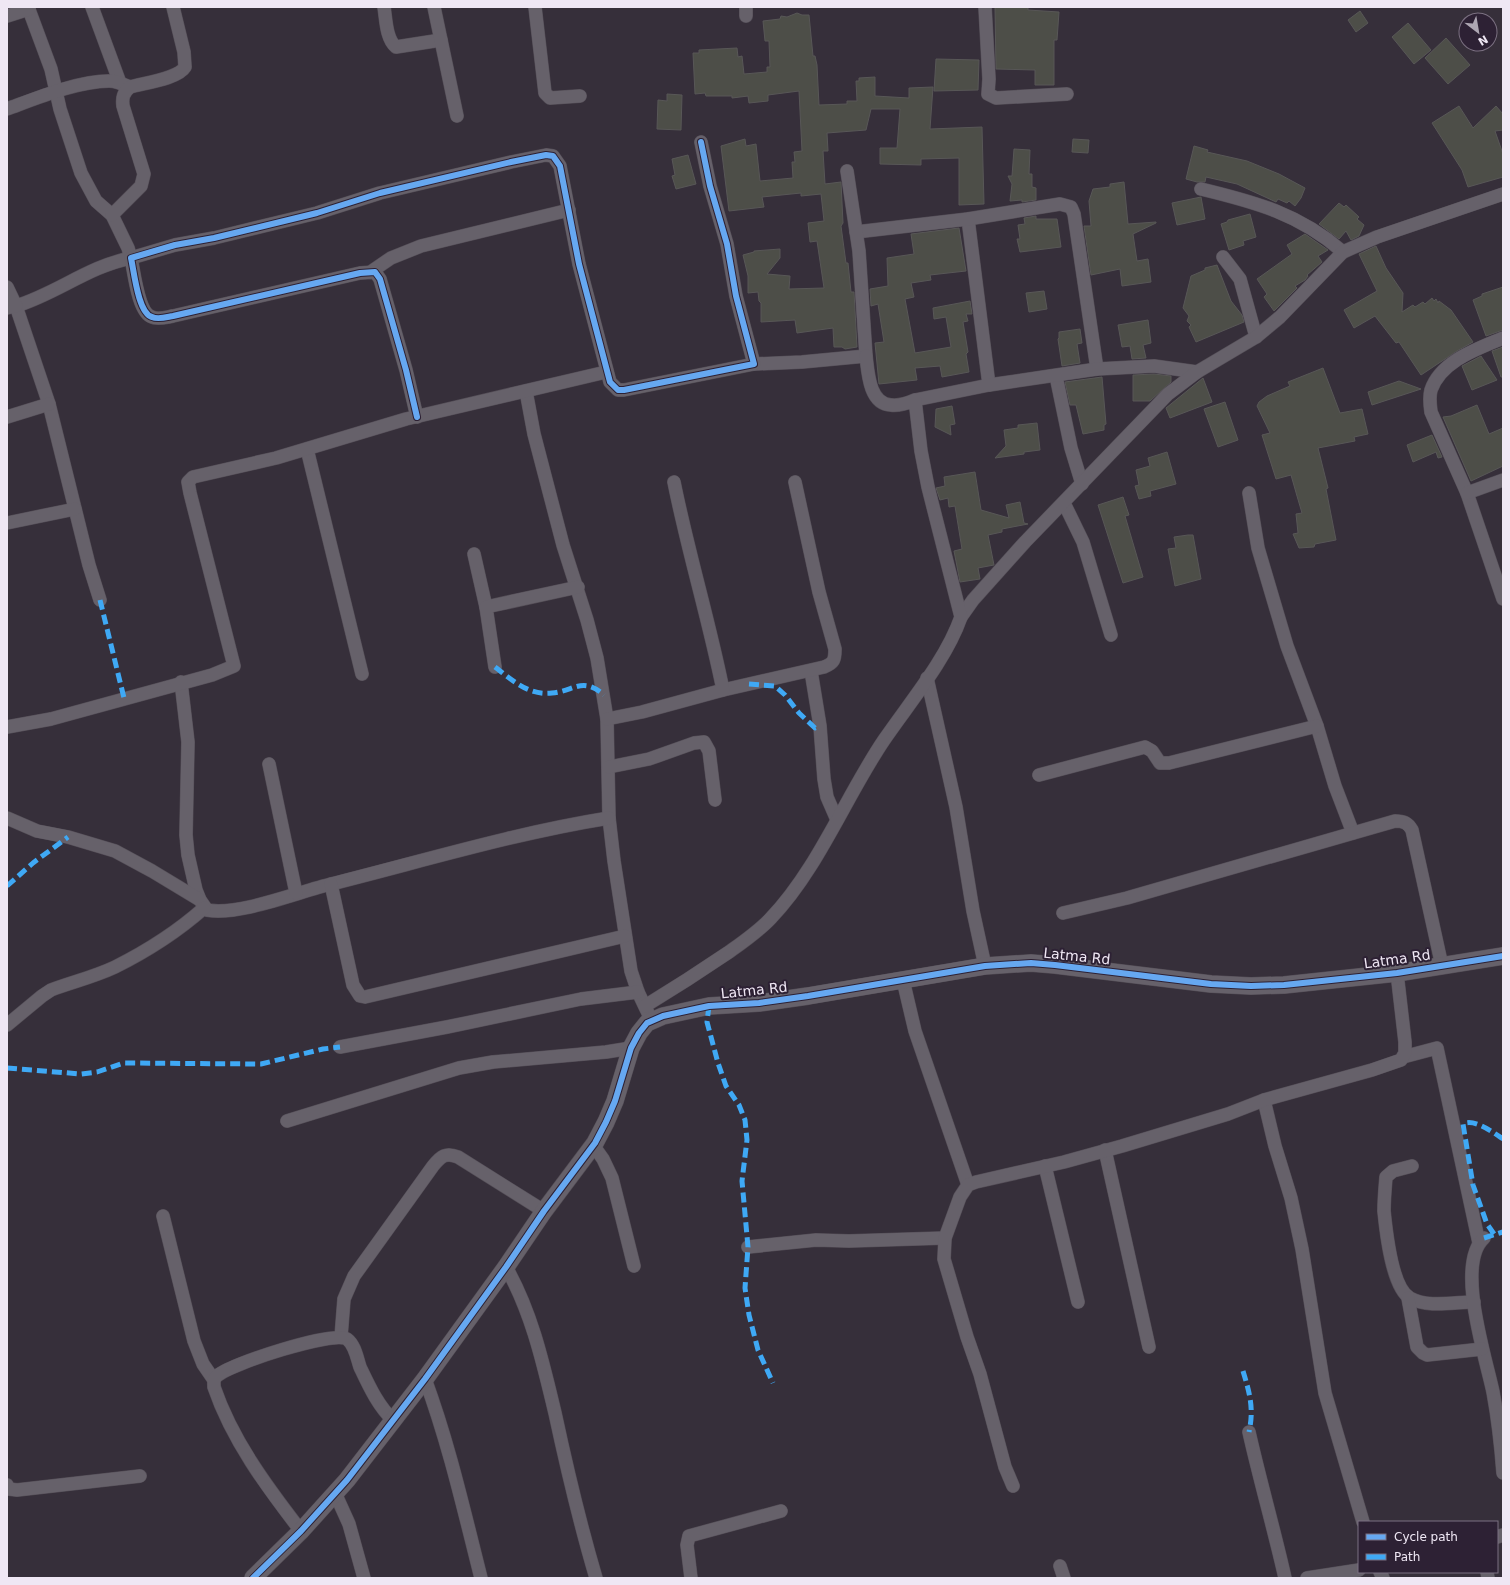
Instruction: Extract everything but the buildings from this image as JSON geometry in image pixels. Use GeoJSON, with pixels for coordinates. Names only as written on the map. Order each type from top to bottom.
{"type":"FeatureCollection","features":[{"type":"Feature","properties":{"kind":"street"},"geometry":{"type":"LineString","coordinates":[[92,7],[125,85],[125,91],[122,98],[123,106],[143,170],[143,180],[136,192],[112,215]]}},
{"type":"Feature","properties":{"kind":"street"},"geometry":{"type":"LineString","coordinates":[[7,109],[56,92],[109,81],[125,85],[172,76],[183,70],[185,67],[184,52],[173,7]]}},
{"type":"Feature","properties":{"kind":"street"},"geometry":{"type":"LineString","coordinates":[[384,7],[390,36],[396,47],[440,40]]}},
{"type":"Feature","properties":{"kind":"street"},"geometry":{"type":"LineString","coordinates":[[434,7],[440,40],[458,116]]}},
{"type":"Feature","properties":{"kind":"street"},"geometry":{"type":"LineString","coordinates":[[535,7],[545,93],[550,98],[580,96]]}},
{"type":"Feature","properties":{"kind":"street"},"geometry":{"type":"LineString","coordinates":[[984,7],[989,79],[988,94],[991,97],[996,98],[1067,94]]}},
{"type":"Feature","properties":{"kind":"street"},"geometry":{"type":"LineString","coordinates":[[7,16],[28,8],[51,69],[60,110],[81,173],[89,191],[96,201],[112,215],[128,248],[141,305],[146,314],[156,318],[174,316],[372,271],[391,258],[420,246],[569,210]]}},
{"type":"Feature","properties":{"kind":"street"},"geometry":{"type":"LineString","coordinates":[[701,142],[710,186],[727,244],[736,296],[754,364]]}},
{"type":"Feature","properties":{"kind":"street"},"geometry":{"type":"LineString","coordinates":[[11,307],[46,295],[106,264],[175,245],[214,238],[317,213],[380,194],[546,155],[557,159],[560,166],[579,264],[595,323],[606,372],[614,387],[624,390],[754,364],[802,362],[866,356]]}},
{"type":"Feature","properties":{"kind":"street"},"geometry":{"type":"LineString","coordinates":[[847,171],[856,232],[865,325],[866,356],[872,387],[878,399],[890,405],[989,385],[1097,369],[1154,366],[1197,372]]}},
{"type":"Feature","properties":{"kind":"street"},"geometry":{"type":"LineString","coordinates":[[1201,190],[1270,207],[1324,235],[1343,252]]}},
{"type":"Feature","properties":{"kind":"street"},"geometry":{"type":"LineString","coordinates":[[253,1578],[301,1531],[335,1493],[394,1421],[593,1145],[606,1122],[615,1101],[631,1048],[648,1013],[707,967],[749,938],[771,919],[808,870],[884,740],[927,678],[957,628],[961,617],[973,600],[1025,542],[1168,394],[1197,372],[1256,337],[1298,301],[1343,252],[1377,237],[1503,194]]}},
{"type":"Feature","properties":{"kind":"street"},"geometry":{"type":"LineString","coordinates":[[856,232],[968,219],[1060,204],[1071,207],[1075,220],[1097,369]]}},
{"type":"Feature","properties":{"kind":"street"},"geometry":{"type":"LineString","coordinates":[[968,219],[989,385]]}},
{"type":"Feature","properties":{"kind":"street"},"geometry":{"type":"LineString","coordinates":[[1223,257],[1240,279],[1256,337]]}},
{"type":"Feature","properties":{"kind":"street"},"geometry":{"type":"LineString","coordinates":[[372,271],[376,272],[380,279],[406,370],[417,417]]}},
{"type":"Feature","properties":{"kind":"street"},"geometry":{"type":"LineString","coordinates":[[7,287],[11,307],[49,404],[88,565],[100,600]]}},
{"type":"Feature","properties":{"kind":"street"},"geometry":{"type":"LineString","coordinates":[[1503,338],[1469,353],[1446,369],[1431,391],[1431,412],[1467,493],[1503,599]]}},
{"type":"Feature","properties":{"kind":"street"},"geometry":{"type":"LineString","coordinates":[[7,727],[51,719],[227,670],[234,664],[190,493],[190,479],[197,475],[276,458],[417,417],[606,372]]}},
{"type":"Feature","properties":{"kind":"street"},"geometry":{"type":"LineString","coordinates":[[1056,376],[1071,448],[1082,484]]}},
{"type":"Feature","properties":{"kind":"street"},"geometry":{"type":"LineString","coordinates":[[526,391],[534,434],[563,545],[578,587],[597,658],[607,719],[609,818],[625,936],[631,971],[638,992],[648,1013]]}},
{"type":"Feature","properties":{"kind":"street"},"geometry":{"type":"LineString","coordinates":[[916,400],[921,451],[928,487],[961,617]]}},
{"type":"Feature","properties":{"kind":"street"},"geometry":{"type":"LineString","coordinates":[[7,417],[49,404]]}},
{"type":"Feature","properties":{"kind":"street"},"geometry":{"type":"LineString","coordinates":[[306,449],[362,674]]}},
{"type":"Feature","properties":{"kind":"street"},"geometry":{"type":"LineString","coordinates":[[1467,493],[1503,480]]}},
{"type":"Feature","properties":{"kind":"street"},"geometry":{"type":"LineString","coordinates":[[674,482],[685,538],[710,629],[723,690]]}},
{"type":"Feature","properties":{"kind":"street"},"geometry":{"type":"LineString","coordinates":[[607,719],[642,712],[723,690],[811,671],[832,664],[835,658],[835,649],[819,592],[795,482]]}},
{"type":"Feature","properties":{"kind":"street"},"geometry":{"type":"LineString","coordinates":[[1249,493],[1258,548],[1297,677],[1317,726],[1335,786],[1353,833]]}},
{"type":"Feature","properties":{"kind":"street"},"geometry":{"type":"LineString","coordinates":[[1064,503],[1083,542],[1111,635]]}},
{"type":"Feature","properties":{"kind":"street"},"geometry":{"type":"LineString","coordinates":[[7,523],[75,509]]}},
{"type":"Feature","properties":{"kind":"street"},"geometry":{"type":"LineString","coordinates":[[474,554],[486,607],[495,667]]}},
{"type":"Feature","properties":{"kind":"street"},"geometry":{"type":"LineString","coordinates":[[486,607],[578,587]]}},
{"type":"Feature","properties":{"kind":"street"},"geometry":{"type":"LineString","coordinates":[[811,671],[820,726],[824,779],[827,796],[837,820]]}},
{"type":"Feature","properties":{"kind":"street"},"geometry":{"type":"LineString","coordinates":[[927,678],[956,807],[974,918],[985,966]]}},
{"type":"Feature","properties":{"kind":"street"},"geometry":{"type":"LineString","coordinates":[[181,682],[188,742],[186,835],[188,855],[202,904]]}},
{"type":"Feature","properties":{"kind":"street"},"geometry":{"type":"LineString","coordinates":[[1039,775],[1145,747],[1152,751],[1160,763],[1169,763],[1317,726]]}},
{"type":"Feature","properties":{"kind":"street"},"geometry":{"type":"LineString","coordinates":[[609,767],[649,759],[694,743],[704,742],[708,747],[711,762],[715,800]]}},
{"type":"Feature","properties":{"kind":"street"},"geometry":{"type":"LineString","coordinates":[[269,764],[296,893]]}},
{"type":"Feature","properties":{"kind":"street"},"geometry":{"type":"LineString","coordinates":[[7,818],[37,831],[68,837],[115,851],[152,871],[210,910],[253,906],[296,893],[545,830],[609,818]]}},
{"type":"Feature","properties":{"kind":"street"},"geometry":{"type":"LineString","coordinates":[[1063,913],[1127,898],[1395,821],[1408,824],[1412,830],[1442,966]]}},
{"type":"Feature","properties":{"kind":"street"},"geometry":{"type":"LineString","coordinates":[[331,884],[353,985],[360,996],[365,997],[537,955],[625,936]]}},
{"type":"Feature","properties":{"kind":"street"},"geometry":{"type":"LineString","coordinates":[[7,1025],[42,996],[52,990],[115,967],[163,941],[187,923],[202,904]]}},
{"type":"Feature","properties":{"kind":"street","name":"Latma Rd"},"geometry":{"type":"LineString","coordinates":[[648,1013],[682,1011],[709,1006],[759,1003],[985,966],[1031,963],[1211,984],[1250,986],[1284,985],[1397,972],[1503,956]]}},
{"type":"Feature","properties":{"kind":"street"},"geometry":{"type":"LineString","coordinates":[[1397,972],[1404,1042],[1403,1057]]}},
{"type":"Feature","properties":{"kind":"street"},"geometry":{"type":"LineString","coordinates":[[903,980],[911,1017],[968,1185]]}},
{"type":"Feature","properties":{"kind":"street"},"geometry":{"type":"LineString","coordinates":[[340,1047],[447,1027],[581,999],[638,992]]}},
{"type":"Feature","properties":{"kind":"street"},"geometry":{"type":"LineString","coordinates":[[287,1120],[459,1068],[493,1062],[606,1052],[631,1048]]}},
{"type":"Feature","properties":{"kind":"street"},"geometry":{"type":"LineString","coordinates":[[1013,1486],[1005,1467],[980,1374],[947,1274],[944,1259],[945,1238],[960,1197],[968,1185],[1105,1150],[1221,1116],[1264,1100],[1372,1070],[1393,1063],[1403,1057],[1437,1048],[1482,1241],[1476,1249],[1472,1266],[1474,1302],[1482,1349],[1499,1425],[1503,1473]]}},
{"type":"Feature","properties":{"kind":"street"},"geometry":{"type":"LineString","coordinates":[[1264,1100],[1275,1146],[1291,1198],[1302,1249],[1326,1393],[1363,1521]]}},
{"type":"Feature","properties":{"kind":"street"},"geometry":{"type":"LineString","coordinates":[[593,1145],[603,1159],[612,1178],[634,1266]]}},
{"type":"Feature","properties":{"kind":"street"},"geometry":{"type":"LineString","coordinates":[[1105,1150],[1149,1347]]}},
{"type":"Feature","properties":{"kind":"street"},"geometry":{"type":"LineString","coordinates":[[341,1336],[344,1299],[354,1276],[433,1166],[444,1155],[451,1154],[458,1157],[544,1211]]}},
{"type":"Feature","properties":{"kind":"street"},"geometry":{"type":"LineString","coordinates":[[1045,1166],[1078,1302]]}},
{"type":"Feature","properties":{"kind":"street"},"geometry":{"type":"LineString","coordinates":[[1412,1166],[1388,1174],[1386,1178],[1384,1210],[1394,1269],[1403,1291],[1408,1298],[1417,1347],[1427,1355],[1482,1349]]}},
{"type":"Feature","properties":{"kind":"street"},"geometry":{"type":"LineString","coordinates":[[163,1216],[194,1341],[203,1364],[214,1380],[218,1398],[237,1437],[259,1474],[301,1531]]}},
{"type":"Feature","properties":{"kind":"street"},"geometry":{"type":"LineString","coordinates":[[748,1246],[816,1240],[849,1241],[945,1238]]}},
{"type":"Feature","properties":{"kind":"street"},"geometry":{"type":"LineString","coordinates":[[506,1267],[521,1294],[539,1344],[576,1508],[596,1578]]}},
{"type":"Feature","properties":{"kind":"street"},"geometry":{"type":"LineString","coordinates":[[1408,1298],[1429,1303],[1474,1302]]}},
{"type":"Feature","properties":{"kind":"street"},"geometry":{"type":"LineString","coordinates":[[214,1380],[217,1375],[240,1364],[300,1344],[341,1336],[348,1340],[353,1347],[372,1393],[394,1421]]}},
{"type":"Feature","properties":{"kind":"street"},"geometry":{"type":"LineString","coordinates":[[425,1379],[439,1417],[481,1578]]}},
{"type":"Feature","properties":{"kind":"street"},"geometry":{"type":"LineString","coordinates":[[1250,1432],[1262,1489],[1280,1554],[1284,1578]]}},
{"type":"Feature","properties":{"kind":"street"},"geometry":{"type":"LineString","coordinates":[[7,1485],[9,1489],[17,1490],[140,1476]]}},
{"type":"Feature","properties":{"kind":"street"},"geometry":{"type":"LineString","coordinates":[[335,1493],[349,1524],[364,1578]]}},
{"type":"Feature","properties":{"kind":"street"},"geometry":{"type":"LineString","coordinates":[[691,1578],[687,1545],[689,1536],[781,1511]]}},
{"type":"Feature","properties":{"kind":"street"},"geometry":{"type":"LineString","coordinates":[[1307,1578],[1358,1570]]}},
{"type":"Feature","properties":{"kind":"marked path"},"geometry":{"type":"LineString","coordinates":[[100,600],[124,698]]}},
{"type":"Feature","properties":{"kind":"marked path"},"geometry":{"type":"LineString","coordinates":[[495,667],[528,690],[552,693],[584,685],[590,686],[604,695]]}},
{"type":"Feature","properties":{"kind":"marked path"},"geometry":{"type":"LineString","coordinates":[[749,684],[775,686],[785,695],[799,713],[815,728],[820,726]]}},
{"type":"Feature","properties":{"kind":"marked path"},"geometry":{"type":"LineString","coordinates":[[7,886],[33,863],[68,837]]}},
{"type":"Feature","properties":{"kind":"marked path"},"geometry":{"type":"LineString","coordinates":[[709,1006],[707,1022],[718,1063],[726,1086],[739,1105],[745,1120],[747,1140],[742,1181],[748,1247],[745,1288],[749,1315],[758,1350],[773,1383]]}},
{"type":"Feature","properties":{"kind":"marked path"},"geometry":{"type":"LineString","coordinates":[[7,1068],[81,1074],[97,1072],[124,1063],[261,1064],[323,1049],[340,1047]]}},
{"type":"Feature","properties":{"kind":"marked path"},"geometry":{"type":"LineString","coordinates":[[1494,1234],[1487,1224],[1473,1185],[1463,1124],[1473,1123],[1489,1130],[1503,1139]]}},
{"type":"Feature","properties":{"kind":"marked path"},"geometry":{"type":"LineString","coordinates":[[1484,1238],[1503,1232]]}},
{"type":"Feature","properties":{"kind":"marked path"},"geometry":{"type":"LineString","coordinates":[[1243,1371],[1248,1387],[1251,1409],[1249,1432]]}},
{"type":"Feature","properties":{"kind":"cycle path"},"geometry":{"type":"LineString","coordinates":[[417,417],[406,370],[380,279],[375,272],[360,273],[173,316],[157,318],[147,314],[143,308],[137,291],[131,258],[175,245],[214,238],[317,213],[380,193],[511,162],[546,155],[553,156],[560,166],[579,264],[610,382],[618,390],[624,390],[754,364],[736,296],[727,244],[710,186],[701,142]]}},
{"type":"Feature","properties":{"kind":"cycle path"},"geometry":{"type":"LineString","coordinates":[[253,1578],[301,1531],[347,1480],[425,1379],[506,1267],[544,1211],[595,1143],[615,1101],[631,1048],[639,1033],[647,1023],[663,1016],[709,1006],[759,1003],[808,996],[985,966],[1031,963],[1211,984],[1251,986],[1284,985],[1397,973],[1503,956]]}}]}
